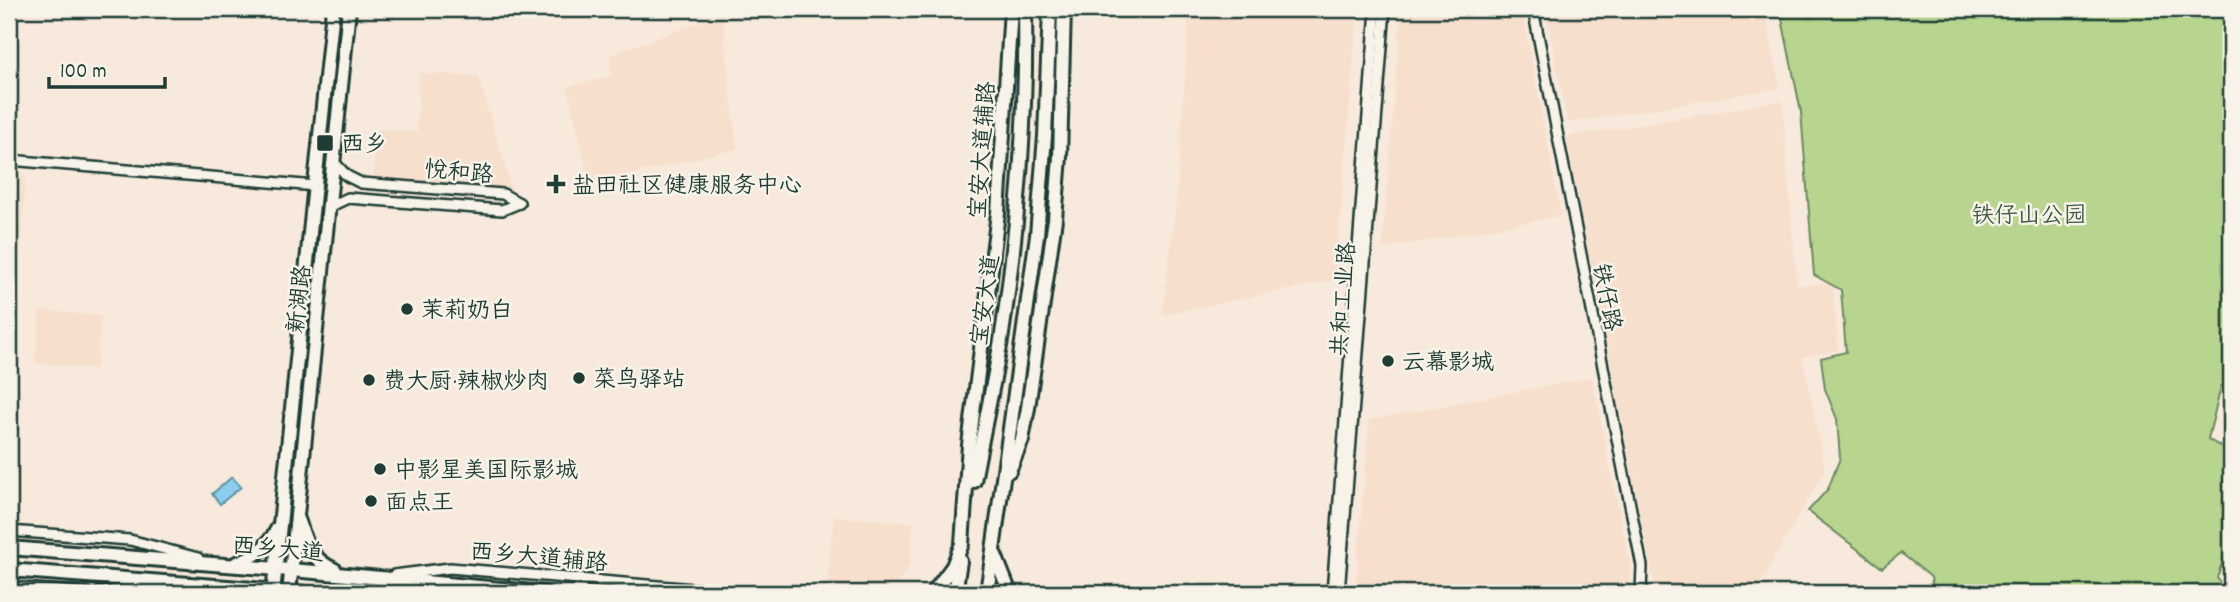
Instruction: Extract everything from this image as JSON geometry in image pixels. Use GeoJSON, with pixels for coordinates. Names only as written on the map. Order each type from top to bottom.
{"type":"FeatureCollection","features":[{"type":"Feature","properties":{"kind":"main road","name":"新湖路"},"geometry":{"type":"LineString","coordinates":[[273,592],[333,9]]}},
{"type":"Feature","properties":{"kind":"main road","name":"新湖路"},"geometry":{"type":"LineString","coordinates":[[289,593],[349,9]]}},
{"type":"Feature","properties":{"kind":"main road","name":"宝安大道辅路"},"geometry":{"type":"LineString","coordinates":[[962,544],[969,445],[998,213],[1011,9]]}},
{"type":"Feature","properties":{"kind":"main road","name":"宝安大道"},"geometry":{"type":"LineString","coordinates":[[955,593],[1002,333],[1010,268],[1021,135],[1025,9]]}},
{"type":"Feature","properties":{"kind":"main road","name":"宝安大道"},"geometry":{"type":"LineString","coordinates":[[987,593],[1037,235],[1045,136],[1050,9]]}},
{"type":"Feature","properties":{"kind":"main road"},"geometry":{"type":"LineString","coordinates":[[1004,481],[1014,462],[1028,408],[1055,219],[1060,157],[1064,9]]}},
{"type":"Feature","properties":{"kind":"main road"},"geometry":{"type":"LineString","coordinates":[[225,565],[257,555],[263,550],[273,537],[282,514]]}},
{"type":"Feature","properties":{"kind":"main road"},"geometry":{"type":"LineString","coordinates":[[296,514],[313,555],[324,566],[348,575]]}},
{"type":"Feature","properties":{"kind":"main road"},"geometry":{"type":"LineString","coordinates":[[933,593],[953,566],[962,544]]}},
{"type":"Feature","properties":{"kind":"main road","name":"西乡大道"},"geometry":{"type":"LineString","coordinates":[[9,548],[544,593]]}},
{"type":"Feature","properties":{"kind":"main road"},"geometry":{"type":"LineString","coordinates":[[994,552],[1010,593]]}},
{"type":"Feature","properties":{"kind":"main road","name":"西乡大道"},"geometry":{"type":"LineString","coordinates":[[9,570],[306,593]]}},
{"type":"Feature","properties":{"kind":"main road"},"geometry":{"type":"LineString","coordinates":[[220,586],[238,593]]}},
{"type":"Feature","properties":{"kind":"street","name":"共和工业路"},"geometry":{"type":"LineString","coordinates":[[1332,593],[1376,9]]}},
{"type":"Feature","properties":{"kind":"street","name":"共和工业路"},"geometry":{"type":"LineString","coordinates":[[1339,593],[1385,9]]}},
{"type":"Feature","properties":{"kind":"street","name":"铁仔路"},"geometry":{"type":"LineString","coordinates":[[1533,9],[1642,566],[1641,593]]}},
{"type":"Feature","properties":{"kind":"street"},"geometry":{"type":"LineString","coordinates":[[9,160],[316,186]]}},
{"type":"Feature","properties":{"kind":"street","name":"悦和路"},"geometry":{"type":"LineString","coordinates":[[329,207],[348,198],[502,210],[519,203],[503,194],[361,183],[347,176],[334,161]]}},
{"type":"Feature","properties":{"kind":"street"},"geometry":{"type":"LineString","coordinates":[[9,531],[130,540],[225,565]]}},
{"type":"Feature","properties":{"kind":"street","name":"西乡大道辅路"},"geometry":{"type":"LineString","coordinates":[[376,578],[450,568],[740,593]]}},
{"type":"Feature","properties":{"kind":"street"},"geometry":{"type":"LineString","coordinates":[[98,593],[184,583]]}},
{"type":"Feature","properties":{"kind":"street"},"geometry":{"type":"LineString","coordinates":[[9,587],[88,593]]}},
{"type":"Feature","properties":{"kind":"shaded area"},"geometry":{"type":"Polygon","coordinates":[[[1189,9],[1358,9],[1335,280],[1162,315],[1177,194],[1189,9]]]}},
{"type":"Feature","properties":{"kind":"shaded area"},"geometry":{"type":"Polygon","coordinates":[[[1401,9],[1522,9],[1561,216],[1382,249],[1401,9]]]}},
{"type":"Feature","properties":{"kind":"shaded area"},"geometry":{"type":"Polygon","coordinates":[[[1545,9],[1765,9],[1780,88],[1568,123],[1545,9]]]}},
{"type":"Feature","properties":{"kind":"shaded area"},"geometry":{"type":"Polygon","coordinates":[[[722,14],[737,149],[590,184],[567,87],[611,76],[610,55],[722,14]]]}},
{"type":"Feature","properties":{"kind":"shaded area"},"geometry":{"type":"Polygon","coordinates":[[[419,73],[478,76],[512,190],[373,178],[377,129],[417,132],[419,73]]]}},
{"type":"Feature","properties":{"kind":"shaded area"},"geometry":{"type":"Polygon","coordinates":[[[1782,101],[1797,285],[1833,283],[1838,350],[1803,357],[1825,470],[1755,593],[1656,593],[1566,137],[1782,101]]]}},
{"type":"Feature","properties":{"kind":"shaded area"},"geometry":{"type":"Polygon","coordinates":[[[9,175],[26,176],[20,252],[9,251],[9,175]]]}},
{"type":"Feature","properties":{"kind":"shaded area"},"geometry":{"type":"Polygon","coordinates":[[[40,310],[101,316],[96,369],[35,363],[40,310]]]}},
{"type":"Feature","properties":{"kind":"shaded area"},"geometry":{"type":"Polygon","coordinates":[[[1592,377],[1630,567],[1629,593],[1355,593],[1369,420],[1592,377]]]}},
{"type":"Feature","properties":{"kind":"shaded area"},"geometry":{"type":"Polygon","coordinates":[[[833,516],[913,523],[910,563],[898,585],[853,593],[827,593],[833,516]]]}},
{"type":"Feature","properties":{"kind":"green space","name":"铁仔山公园"},"geometry":{"type":"Polygon","coordinates":[[[1780,9],[2227,9],[2231,17],[2231,381],[2221,386],[2208,439],[2231,453],[2231,535],[2217,578],[2229,593],[1934,593],[1931,577],[1901,553],[1882,568],[1808,511],[1828,489],[1840,458],[1837,419],[1825,389],[1821,358],[1846,352],[1841,290],[1814,275],[1801,112],[1780,9]]]}},
{"type":"Feature","properties":{"kind":"water"},"geometry":{"type":"Polygon","coordinates":[[[232,477],[241,487],[220,504],[212,494],[232,477]]]}},
{"type":"Feature","properties":{"kind":"place","name":"西乡"},"geometry":{"type":"Point","coordinates":[325,143]}},
{"type":"Feature","properties":{"kind":"place","name":"盐田社区健康服务中心"},"geometry":{"type":"Point","coordinates":[556,184]}},
{"type":"Feature","properties":{"kind":"place","name":"茉莉奶白"},"geometry":{"type":"Point","coordinates":[407,309]}},
{"type":"Feature","properties":{"kind":"place","name":"云幕影城"},"geometry":{"type":"Point","coordinates":[1388,361]}},
{"type":"Feature","properties":{"kind":"place","name":"菜鸟驿站"},"geometry":{"type":"Point","coordinates":[579,378]}},
{"type":"Feature","properties":{"kind":"place","name":"费大厨·辣椒炒肉"},"geometry":{"type":"Point","coordinates":[369,380]}},
{"type":"Feature","properties":{"kind":"place","name":"中影星美国际影城"},"geometry":{"type":"Point","coordinates":[380,469]}},
{"type":"Feature","properties":{"kind":"place","name":"面点王"},"geometry":{"type":"Point","coordinates":[371,501]}}]}
